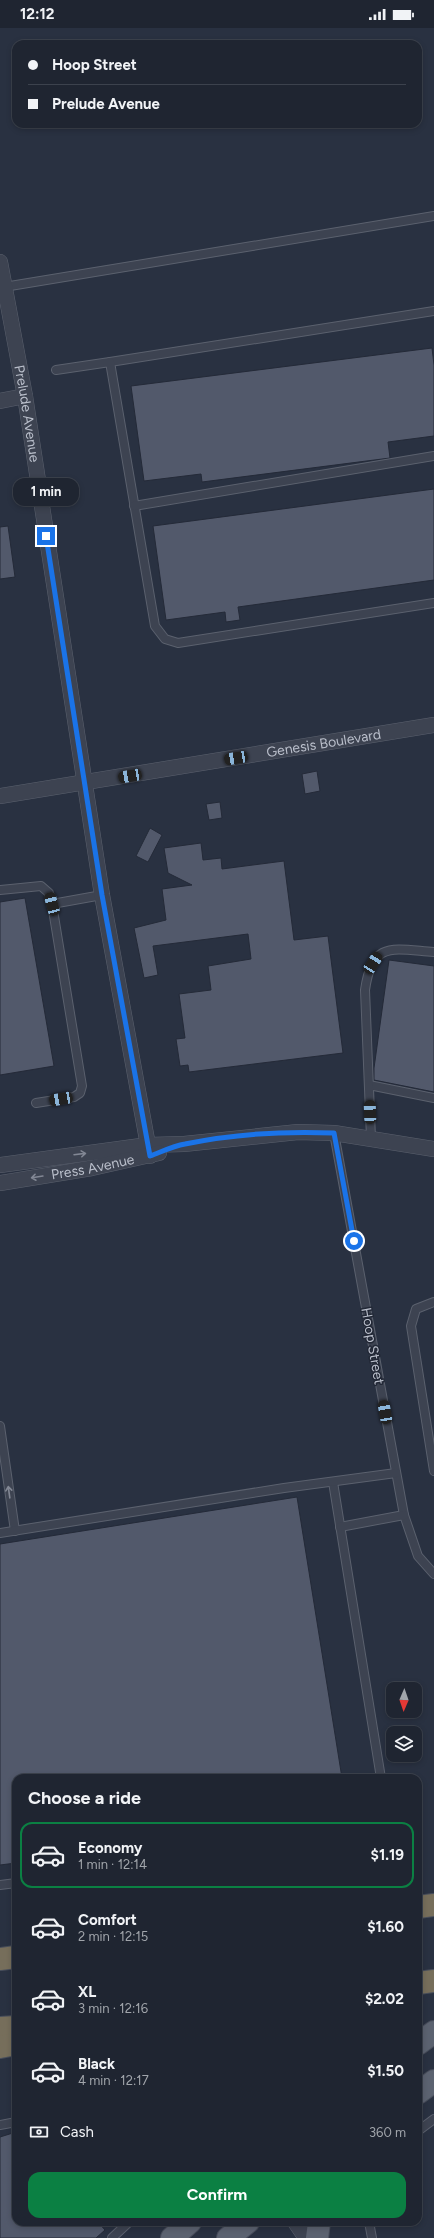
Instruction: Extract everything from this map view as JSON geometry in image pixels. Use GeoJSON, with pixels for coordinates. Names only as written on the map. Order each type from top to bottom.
{"type":"FeatureCollection","features":[{"type":"Feature","properties":{"kind":"highway"},"geometry":{"type":"LineString","coordinates":[[422,1906],[434,1905]]}},
{"type":"Feature","properties":{"kind":"highway"},"geometry":{"type":"LineString","coordinates":[[0,1959],[12,1958]]}},
{"type":"Feature","properties":{"kind":"highway"},"geometry":{"type":"LineString","coordinates":[[422,1982],[434,1981]]}},
{"type":"Feature","properties":{"kind":"highway"},"geometry":{"type":"LineString","coordinates":[[0,2028],[12,2027]]}},
{"type":"Feature","properties":{"kind":"highway"},"geometry":{"type":"LineString","coordinates":[[0,2047],[12,2045]]}},
{"type":"Feature","properties":{"kind":"main road"},"geometry":{"type":"LineString","coordinates":[[422,2041],[434,2032]]}},
{"type":"Feature","properties":{"kind":"main road"},"geometry":{"type":"LineString","coordinates":[[422,2090],[434,2081]]}},
{"type":"Feature","properties":{"kind":"main road"},"geometry":{"type":"LineString","coordinates":[[172,2238],[186,2226]]}},
{"type":"Feature","properties":{"kind":"main road"},"geometry":{"type":"LineString","coordinates":[[228,2238],[243,2226]]}},
{"type":"Feature","properties":{"kind":"main road"},"geometry":{"type":"LineString","coordinates":[[317,2238],[318,2226]]}},
{"type":"Feature","properties":{"kind":"street","name":"Prelude Avenue"},"geometry":{"type":"LineString","coordinates":[[0,262],[25,396],[102,895],[149,1151]]}},
{"type":"Feature","properties":{"kind":"street"},"geometry":{"type":"LineString","coordinates":[[0,400],[25,396]]}},
{"type":"Feature","properties":{"kind":"street","name":"Genesis Boulevard"},"geometry":{"type":"LineString","coordinates":[[0,796],[434,725]]}},
{"type":"Feature","properties":{"kind":"street","name":"Press Avenue"},"geometry":{"type":"LineString","coordinates":[[0,1183],[184,1144],[298,1132],[334,1133],[434,1149]]}},
{"type":"Feature","properties":{"kind":"street","name":"Press Avenue"},"geometry":{"type":"LineString","coordinates":[[0,1165],[15,1162],[149,1151]]}},
{"type":"Feature","properties":{"kind":"street"},"geometry":{"type":"LineString","coordinates":[[15,1162],[17,1180]]}},
{"type":"Feature","properties":{"kind":"street"},"geometry":{"type":"LineString","coordinates":[[298,2226],[306,2238]]}},
{"type":"Feature","properties":{"kind":"lane"},"geometry":{"type":"LineString","coordinates":[[4,287],[434,216]]}},
{"type":"Feature","properties":{"kind":"lane"},"geometry":{"type":"LineString","coordinates":[[56,370],[434,311]]}},
{"type":"Feature","properties":{"kind":"lane"},"geometry":{"type":"LineString","coordinates":[[110,362],[154,626],[165,639],[178,643],[434,603]]}},
{"type":"Feature","properties":{"kind":"lane"},"geometry":{"type":"LineString","coordinates":[[134,506],[434,456]]}},
{"type":"Feature","properties":{"kind":"lane"},"geometry":{"type":"LineString","coordinates":[[0,890],[41,886],[49,893],[52,904],[82,1086],[80,1093],[74,1097],[36,1103]]}},
{"type":"Feature","properties":{"kind":"lane"},"geometry":{"type":"LineString","coordinates":[[52,904],[102,895]]}},
{"type":"Feature","properties":{"kind":"lane"},"geometry":{"type":"LineString","coordinates":[[371,1138],[365,990],[368,971],[378,955],[393,949],[434,952]]}},
{"type":"Feature","properties":{"kind":"lane"},"geometry":{"type":"LineString","coordinates":[[369,1085],[434,1098]]}},
{"type":"Feature","properties":{"kind":"lane","name":"Hoop Street"},"geometry":{"type":"LineString","coordinates":[[334,1133],[404,1515],[418,1556],[434,1574]]}},
{"type":"Feature","properties":{"kind":"lane"},"geometry":{"type":"LineString","coordinates":[[434,1302],[416,1309],[411,1326],[434,1471]]}},
{"type":"Feature","properties":{"kind":"lane"},"geometry":{"type":"LineString","coordinates":[[0,1426],[15,1531]]}},
{"type":"Feature","properties":{"kind":"lane"},"geometry":{"type":"LineString","coordinates":[[0,1533],[333,1482],[396,1474]]}},
{"type":"Feature","properties":{"kind":"lane"},"geometry":{"type":"LineString","coordinates":[[333,1482],[380,1774]]}},
{"type":"Feature","properties":{"kind":"lane"},"geometry":{"type":"LineString","coordinates":[[340,1527],[404,1515]]}},
{"type":"Feature","properties":{"kind":"lane"},"geometry":{"type":"LineString","coordinates":[[0,1885],[12,1884]]}},
{"type":"Feature","properties":{"kind":"lane"},"geometry":{"type":"LineString","coordinates":[[422,2128],[434,2119]]}},
{"type":"Feature","properties":{"kind":"lane"},"geometry":{"type":"LineString","coordinates":[[0,2125],[12,2123]]}},
{"type":"Feature","properties":{"kind":"lane"},"geometry":{"type":"LineString","coordinates":[[112,2238],[124,2226]]}},
{"type":"Feature","properties":{"kind":"lane"},"geometry":{"type":"LineString","coordinates":[[369,2226],[372,2238]]}},
{"type":"Feature","properties":{"kind":"building"},"geometry":{"type":"Polygon","coordinates":[[[432,348],[434,365],[434,436],[388,442],[390,458],[202,482],[201,474],[144,481],[131,386],[432,348]]]}},
{"type":"Feature","properties":{"kind":"building"},"geometry":{"type":"Polygon","coordinates":[[[434,489],[434,580],[238,607],[240,620],[226,622],[225,612],[166,620],[153,526],[434,489]]]}},
{"type":"Feature","properties":{"kind":"building"},"geometry":{"type":"Polygon","coordinates":[[[8,526],[15,577],[0,579],[0,527],[8,526]]]}},
{"type":"Feature","properties":{"kind":"building"},"geometry":{"type":"Polygon","coordinates":[[[317,771],[320,791],[305,794],[302,774],[317,771]]]}},
{"type":"Feature","properties":{"kind":"building"},"geometry":{"type":"Polygon","coordinates":[[[220,802],[222,818],[209,820],[206,804],[220,802]]]}},
{"type":"Feature","properties":{"kind":"building"},"geometry":{"type":"Polygon","coordinates":[[[150,828],[162,835],[148,862],[136,856],[150,828]]]}},
{"type":"Feature","properties":{"kind":"building"},"geometry":{"type":"Polygon","coordinates":[[[201,843],[203,860],[221,858],[222,869],[284,861],[294,940],[328,936],[343,1053],[189,1072],[188,1065],[180,1066],[176,1039],[185,1038],[179,994],[211,990],[208,966],[251,959],[248,934],[153,946],[158,975],[144,978],[134,928],[166,920],[162,889],[192,885],[168,873],[164,848],[201,843]]]}},
{"type":"Feature","properties":{"kind":"building"},"geometry":{"type":"Polygon","coordinates":[[[25,898],[54,1066],[0,1075],[0,902],[25,898]]]}},
{"type":"Feature","properties":{"kind":"building"},"geometry":{"type":"Polygon","coordinates":[[[389,960],[434,966],[434,1092],[374,1080],[374,1068],[389,960]]]}},
{"type":"Feature","properties":{"kind":"building"},"geometry":{"type":"Polygon","coordinates":[[[297,1497],[341,1774],[12,1774],[12,1864],[0,1865],[0,1544],[297,1497]]]}},
{"type":"Feature","properties":{"kind":"building"},"geometry":{"type":"Polygon","coordinates":[[[12,2133],[12,2226],[102,2226],[105,2230],[96,2238],[0,2238],[0,2137],[12,2133]]]}},
{"type":"Feature","properties":{"kind":"route"},"geometry":{"type":"LineString","coordinates":[[46,536],[102,895],[150,1156],[184,1144],[244,1136],[298,1132],[334,1133],[354,1241]]}}]}
